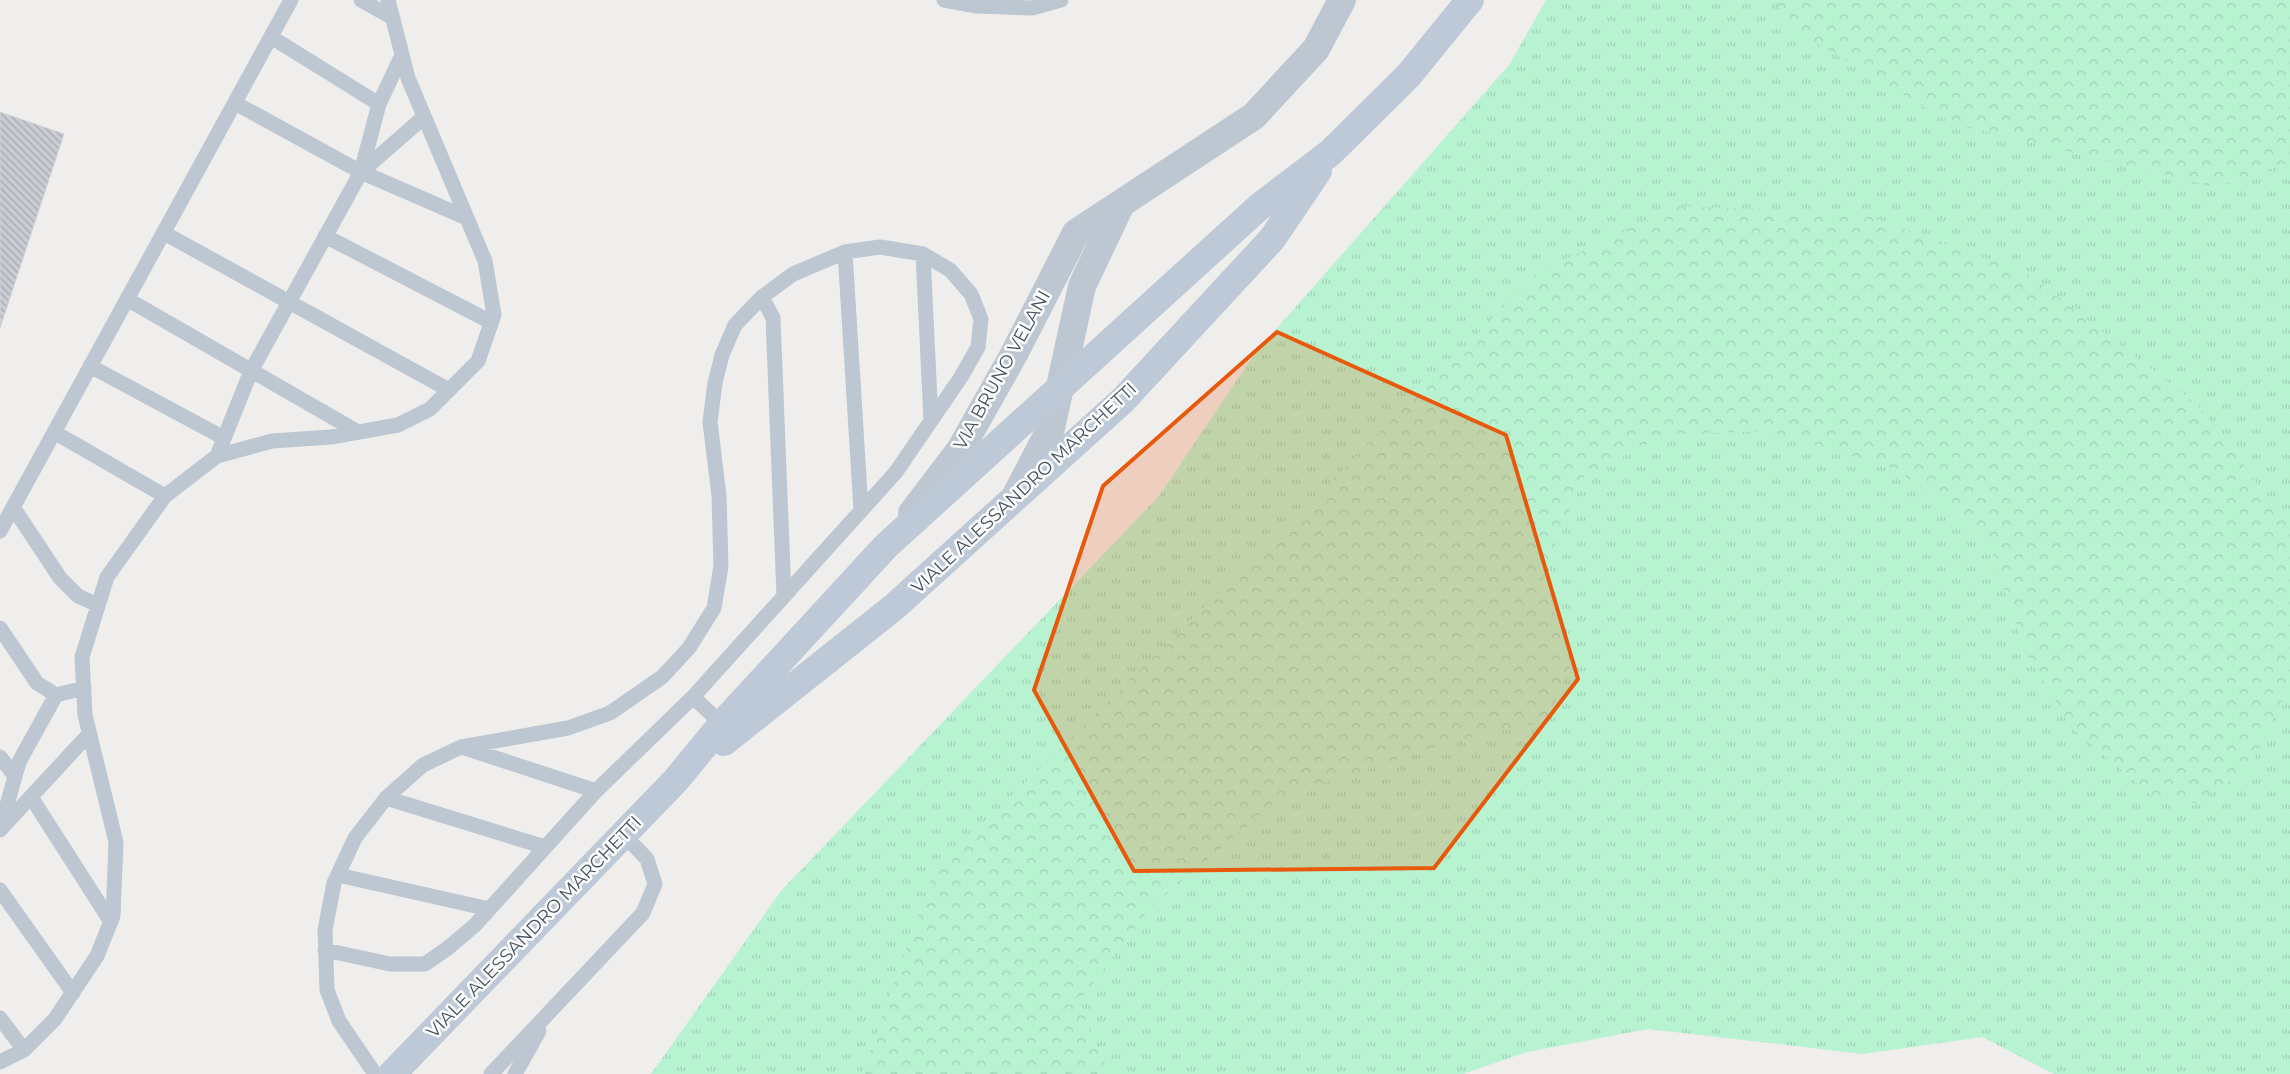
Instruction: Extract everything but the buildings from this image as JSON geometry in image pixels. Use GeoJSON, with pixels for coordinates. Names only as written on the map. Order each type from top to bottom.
{"type":"FeatureCollection","features":[{"type":"Feature","properties":{"kind":"street","name":"VIA BRUNO VELANI"},"geometry":{"type":"LineString","coordinates":[[886,546],[960,450],[1014,354],[1076,233],[1254,116],[1316,49],[1342,0]]}},
{"type":"Feature","properties":{"kind":"street","name":"VIALE ALESSANDRO MARCHETTI"},"geometry":{"type":"LineString","coordinates":[[392,1074],[676,780],[722,724],[886,546],[1259,207],[1330,154],[1408,76],[1469,4],[1470,0]]}},
{"type":"Feature","properties":{"kind":"street","name":"VIALE ALESSANDRO MARCHETTI"},"geometry":{"type":"LineString","coordinates":[[676,780],[894,607],[1123,400],[1272,239],[1330,154]]}},
{"type":"Feature","properties":{"kind":"street","name":"VIA BRUNO VELANI"},"geometry":{"type":"LineString","coordinates":[[1015,497],[1051,428],[1082,286],[1121,202]]}},
{"type":"Feature","properties":{"kind":"lane"},"geometry":{"type":"LineString","coordinates":[[0,530],[291,0]]}},
{"type":"Feature","properties":{"kind":"lane"},"geometry":{"type":"LineString","coordinates":[[361,0],[393,18]]}},
{"type":"Feature","properties":{"kind":"lane"},"geometry":{"type":"LineString","coordinates":[[0,1062],[24,1050],[55,1020],[97,956],[113,916],[116,842],[85,715],[82,657],[106,577],[165,496],[217,456],[272,442],[331,437],[398,425],[430,409],[478,361],[494,315],[485,261],[408,78],[388,0]]}},
{"type":"Feature","properties":{"kind":"lane"},"geometry":{"type":"LineString","coordinates":[[944,0],[977,6],[997,3],[1032,8],[1061,0]]}},
{"type":"Feature","properties":{"kind":"lane"},"geometry":{"type":"LineString","coordinates":[[271,37],[379,104]]}},
{"type":"Feature","properties":{"kind":"lane"},"geometry":{"type":"LineString","coordinates":[[217,456],[251,371],[361,172],[379,104],[402,55]]}},
{"type":"Feature","properties":{"kind":"lane"},"geometry":{"type":"LineString","coordinates":[[235,103],[361,172],[467,218]]}},
{"type":"Feature","properties":{"kind":"lane"},"geometry":{"type":"LineString","coordinates":[[361,172],[424,117]]}},
{"type":"Feature","properties":{"kind":"lane"},"geometry":{"type":"LineString","coordinates":[[164,233],[449,390]]}},
{"type":"Feature","properties":{"kind":"lane"},"geometry":{"type":"LineString","coordinates":[[325,236],[491,322]]}},
{"type":"Feature","properties":{"kind":"lane"},"geometry":{"type":"LineString","coordinates":[[325,950],[390,964],[425,964],[448,948],[489,909],[596,791],[693,697],[896,472],[961,376],[978,347],[981,319],[971,294],[950,270],[923,254],[880,247],[845,252],[793,274],[762,297],[735,325],[722,356],[715,383],[710,422],[719,496],[721,566],[714,608],[689,648],[662,677],[610,713],[568,728],[461,747],[423,765],[386,798],[355,838],[334,883],[324,930],[325,950],[327,990],[339,1021],[375,1074]]}},
{"type":"Feature","properties":{"kind":"lane"},"geometry":{"type":"LineString","coordinates":[[845,252],[861,510]]}},
{"type":"Feature","properties":{"kind":"lane"},"geometry":{"type":"LineString","coordinates":[[923,254],[931,421]]}},
{"type":"Feature","properties":{"kind":"lane"},"geometry":{"type":"LineString","coordinates":[[762,297],[773,318],[784,596]]}},
{"type":"Feature","properties":{"kind":"lane"},"geometry":{"type":"LineString","coordinates":[[127,299],[358,432]]}},
{"type":"Feature","properties":{"kind":"lane"},"geometry":{"type":"LineString","coordinates":[[90,366],[224,438]]}},
{"type":"Feature","properties":{"kind":"lane"},"geometry":{"type":"LineString","coordinates":[[54,432],[165,496]]}},
{"type":"Feature","properties":{"kind":"lane"},"geometry":{"type":"LineString","coordinates":[[13,507],[60,578],[78,596],[98,605]]}},
{"type":"Feature","properties":{"kind":"lane"},"geometry":{"type":"LineString","coordinates":[[0,628],[37,683],[56,695],[84,688]]}},
{"type":"Feature","properties":{"kind":"lane"},"geometry":{"type":"LineString","coordinates":[[0,830],[19,762],[56,695]]}},
{"type":"Feature","properties":{"kind":"lane"},"geometry":{"type":"LineString","coordinates":[[693,697],[722,724]]}},
{"type":"Feature","properties":{"kind":"lane"},"geometry":{"type":"LineString","coordinates":[[0,830],[89,734]]}},
{"type":"Feature","properties":{"kind":"lane"},"geometry":{"type":"LineString","coordinates":[[461,747],[596,791]]}},
{"type":"Feature","properties":{"kind":"lane"},"geometry":{"type":"LineString","coordinates":[[0,757],[15,776]]}},
{"type":"Feature","properties":{"kind":"lane"},"geometry":{"type":"LineString","coordinates":[[31,797],[111,922]]}},
{"type":"Feature","properties":{"kind":"lane"},"geometry":{"type":"LineString","coordinates":[[386,798],[544,847]]}},
{"type":"Feature","properties":{"kind":"lane"},"geometry":{"type":"LineString","coordinates":[[490,1074],[643,913],[655,884],[646,859],[623,834]]}},
{"type":"Feature","properties":{"kind":"lane"},"geometry":{"type":"LineString","coordinates":[[338,875],[489,909]]}},
{"type":"Feature","properties":{"kind":"lane"},"geometry":{"type":"LineString","coordinates":[[0,890],[73,993]]}},
{"type":"Feature","properties":{"kind":"lane"},"geometry":{"type":"LineString","coordinates":[[515,1074],[549,1012]]}},
{"type":"Feature","properties":{"kind":"lane"},"geometry":{"type":"LineString","coordinates":[[0,1018],[24,1050]]}},
{"type":"Feature","properties":{"kind":"highlighted area"},"geometry":{"type":"Polygon","coordinates":[[[1277,332],[1506,435],[1578,679],[1434,868],[1134,871],[1034,690],[1103,486],[1277,332]]]}},
{"type":"Feature","properties":{"kind":"green space"},"geometry":{"type":"Polygon","coordinates":[[[1546,0],[2290,0],[2290,1074],[2054,1074],[1982,1037],[1863,1054],[1648,1029],[1527,1052],[1463,1074],[651,1074],[781,891],[1159,496],[1255,353],[1509,65],[1546,0]]]}},
{"type":"Feature","properties":{"kind":"green space"},"geometry":{"type":"Polygon","coordinates":[[[1775,0],[2290,0],[2290,163],[2215,187],[1953,124],[1789,27],[1775,0]]]}},
{"type":"Feature","properties":{"kind":"green space"},"geometry":{"type":"Polygon","coordinates":[[[1677,206],[1863,214],[2028,274],[2198,405],[2290,527],[2290,684],[2249,770],[2195,803],[2153,797],[2071,727],[2025,652],[1987,537],[1895,469],[1766,431],[1664,435],[1584,477],[1542,572],[1570,666],[1548,721],[1454,741],[1283,796],[1152,906],[1079,1002],[1110,1074],[862,1074],[933,873],[1307,506],[1537,273],[1677,206]]]}}]}
